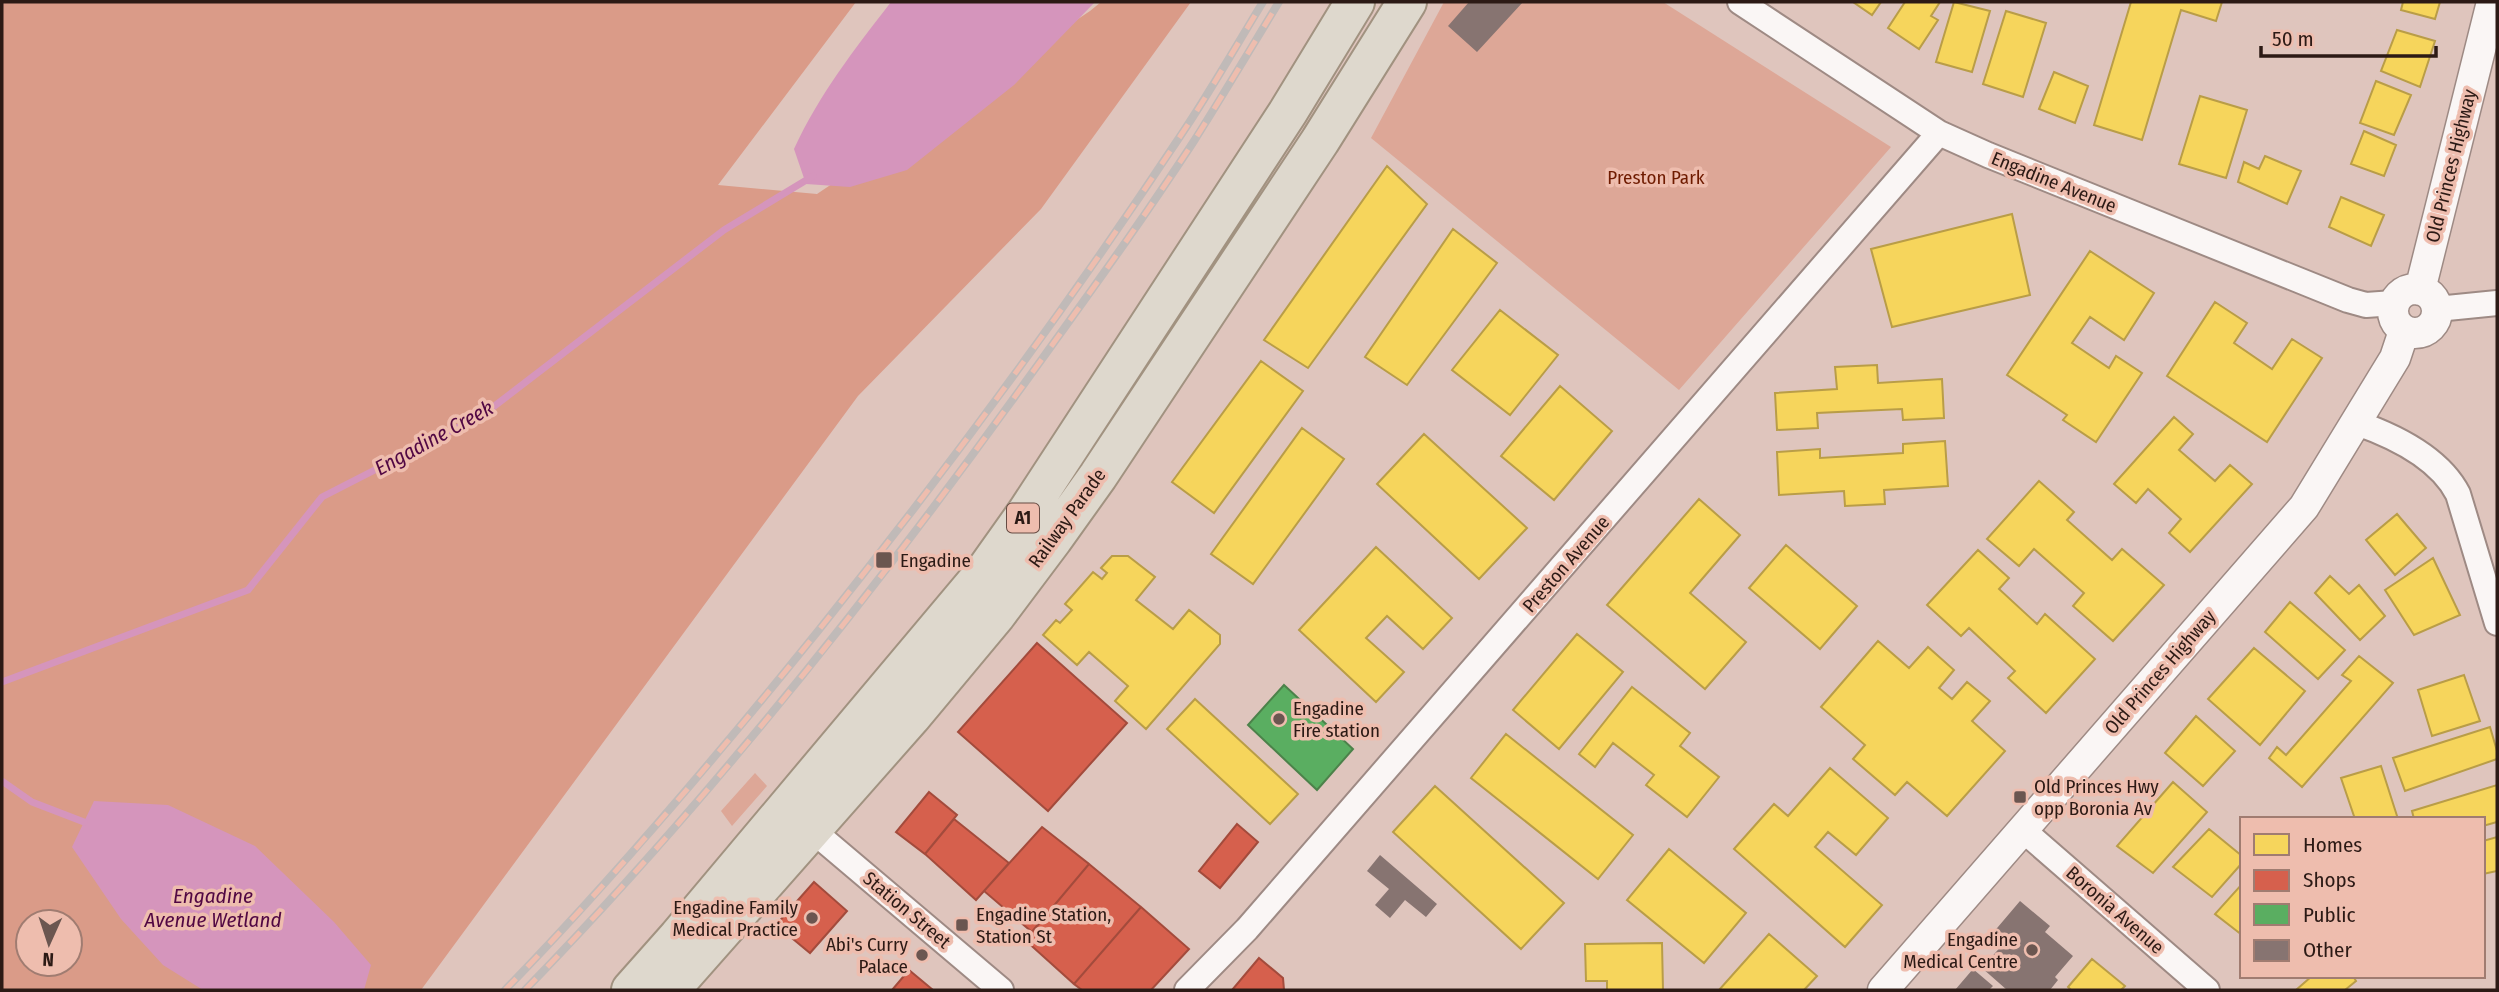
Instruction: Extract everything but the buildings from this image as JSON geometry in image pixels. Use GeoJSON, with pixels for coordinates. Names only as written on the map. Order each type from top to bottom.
{"type":"FeatureCollection","features":[{"type":"Feature","properties":{"kind":"highway","name":"Railway Parade"},"geometry":{"type":"LineString","coordinates":[[631,990],[974,584],[1005,543],[1076,441],[1288,112],[1355,2]]}},
{"type":"Feature","properties":{"kind":"highway","name":"Railway Parade"},"geometry":{"type":"LineString","coordinates":[[670,990],[988,625],[1053,540],[1320,141],[1407,2]]}},
{"type":"Feature","properties":{"kind":"street","name":"Engadine Avenue"},"geometry":{"type":"LineString","coordinates":[[1740,2],[1939,133],[2348,300],[2399,317]]}},
{"type":"Feature","properties":{"kind":"street","name":"Old Princes Highway"},"geometry":{"type":"LineString","coordinates":[[2429,300],[2492,2]]}},
{"type":"Feature","properties":{"kind":"street","name":"Preston Avenue"},"geometry":{"type":"LineString","coordinates":[[1187,990],[1247,929],[1939,133]]}},
{"type":"Feature","properties":{"kind":"street"},"geometry":{"type":"LineString","coordinates":[[2429,300],[2434,323],[2423,332],[2410,333],[2399,317],[2402,293],[2414,289],[2429,300],[2497,303]]}},
{"type":"Feature","properties":{"kind":"street","name":"Old Princes Highway"},"geometry":{"type":"LineString","coordinates":[[1883,990],[2304,507],[2395,358],[2399,317]]}},
{"type":"Feature","properties":{"kind":"street"},"geometry":{"type":"LineString","coordinates":[[2357,423],[2383,433],[2435,464],[2452,484],[2497,623]]}},
{"type":"Feature","properties":{"kind":"street","name":"Station Street"},"geometry":{"type":"LineString","coordinates":[[812,830],[1001,990]]}},
{"type":"Feature","properties":{"kind":"street","name":"Boronia Avenue"},"geometry":{"type":"LineString","coordinates":[[2023,830],[2207,990]]}},
{"type":"Feature","properties":{"kind":"green space","name":"Preston Park"},"geometry":{"type":"Polygon","coordinates":[[[1444,2],[1663,2],[1891,147],[1679,390],[1371,138],[1444,2]]]}},
{"type":"Feature","properties":{"kind":"green space"},"geometry":{"type":"Polygon","coordinates":[[[755,773],[767,786],[732,826],[721,811],[755,773]]]}},
{"type":"Feature","properties":{"kind":"shaded area"},"geometry":{"type":"Polygon","coordinates":[[[2,2],[856,2],[718,185],[817,194],[1101,2],[1191,2],[1041,209],[858,396],[421,990],[2,990],[2,2]]]}},
{"type":"Feature","properties":{"kind":"water"},"geometry":{"type":"Polygon","coordinates":[[[891,2],[1095,2],[1014,85],[907,170],[850,187],[806,184],[794,149],[826,91],[891,2]]]}},
{"type":"Feature","properties":{"kind":"water","name":"Engadine Avenue Wetland"},"geometry":{"type":"Polygon","coordinates":[[[94,801],[168,805],[255,846],[334,922],[371,965],[364,990],[203,990],[163,965],[121,919],[72,847],[94,801]]]}},
{"type":"Feature","properties":{"kind":"waterway","name":"Engadine Creek"},"geometry":{"type":"LineString","coordinates":[[2,682],[248,590],[322,497],[484,414],[724,230],[813,176]]}},
{"type":"Feature","properties":{"kind":"waterway"},"geometry":{"type":"LineString","coordinates":[[2,781],[32,802],[84,822]]}},
{"type":"Feature","properties":{"kind":"railway"},"geometry":{"type":"LineString","coordinates":[[505,990],[587,903],[704,769],[913,510],[1095,262],[1192,119],[1263,2]]}},
{"type":"Feature","properties":{"kind":"railway"},"geometry":{"type":"LineString","coordinates":[[525,990],[591,921],[717,778],[897,555],[1011,402],[1150,207],[1279,2]]}},
{"type":"Feature","properties":{"kind":"place","name":"Engadine"},"geometry":{"type":"Point","coordinates":[884,560]}},
{"type":"Feature","properties":{"kind":"place","name":"Engadine Fire station"},"geometry":{"type":"Point","coordinates":[1279,719]}},
{"type":"Feature","properties":{"kind":"place","name":"Old Princes Hwy opp Boronia Av"},"geometry":{"type":"Point","coordinates":[2020,797]}},
{"type":"Feature","properties":{"kind":"place","name":"Engadine Family Medical Practice"},"geometry":{"type":"Point","coordinates":[812,918]}},
{"type":"Feature","properties":{"kind":"place","name":"Engadine Station, Station St"},"geometry":{"type":"Point","coordinates":[962,925]}},
{"type":"Feature","properties":{"kind":"place","name":"Engadine Medical Centre"},"geometry":{"type":"Point","coordinates":[2032,950]}},
{"type":"Feature","properties":{"kind":"place","name":"Abi's Curry Palace"},"geometry":{"type":"Point","coordinates":[922,955]}}]}
